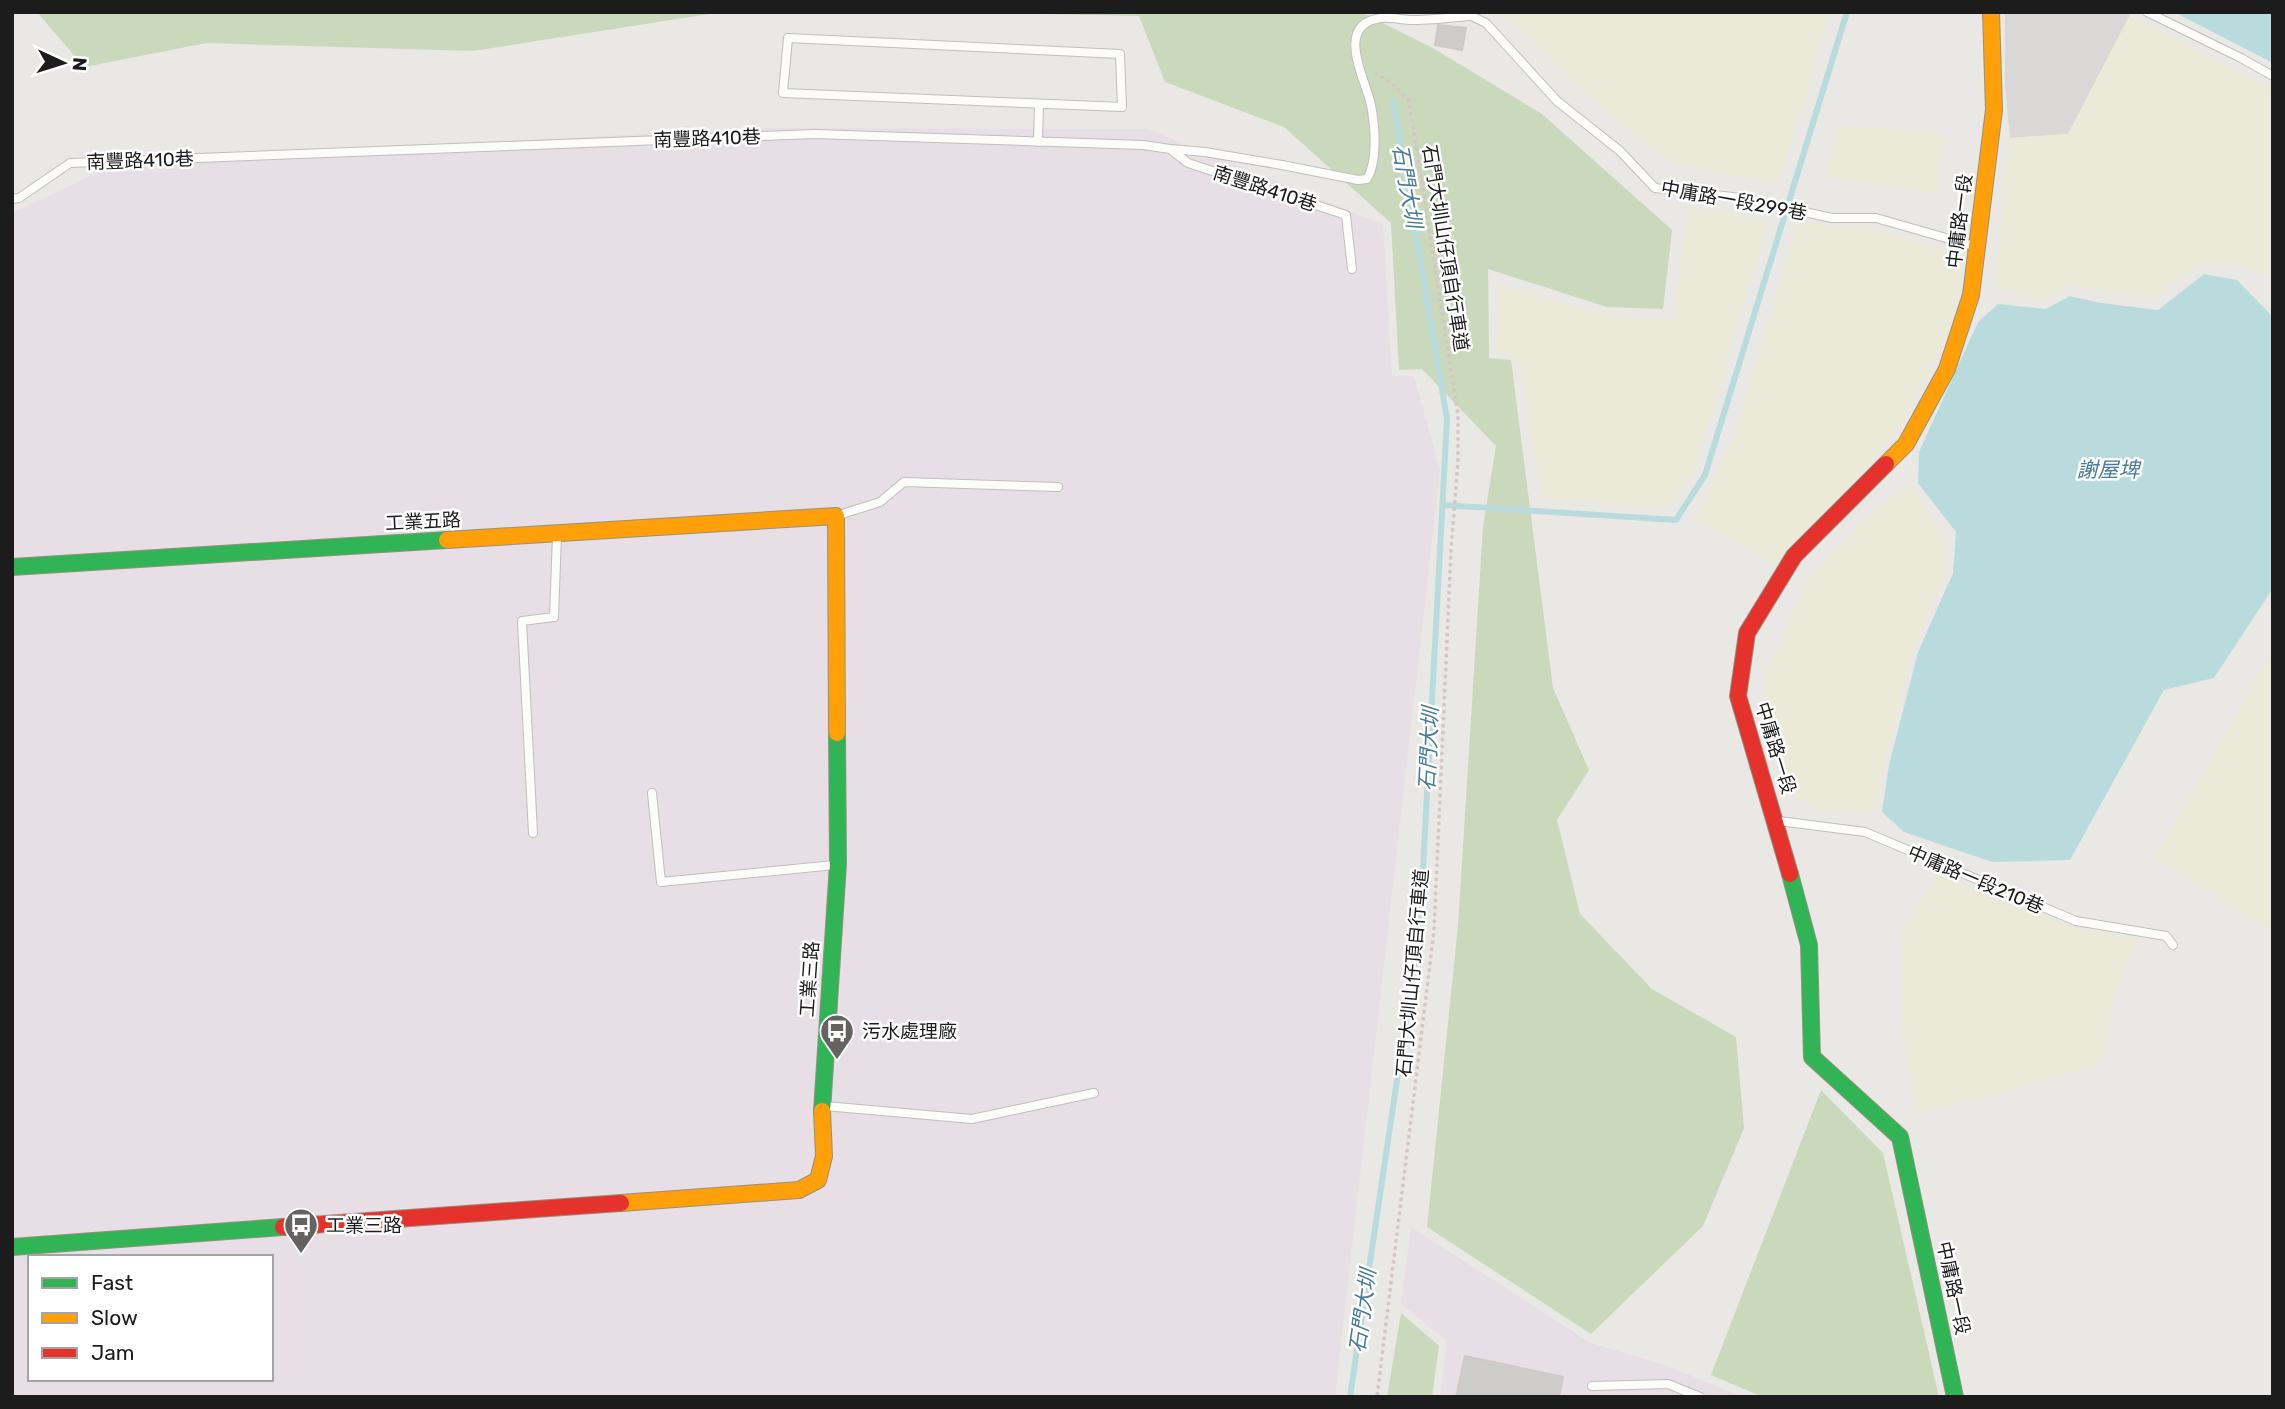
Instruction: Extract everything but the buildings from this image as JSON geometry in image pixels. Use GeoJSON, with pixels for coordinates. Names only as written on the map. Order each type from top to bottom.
{"type":"FeatureCollection","features":[{"type":"Feature","properties":{"kind":"street","name":"中庸路一段"},"geometry":{"type":"LineString","coordinates":[[1955,1397],[1900,1136],[1812,1058],[1809,945],[1776,821],[1738,696],[1747,633],[1794,556],[1906,444],[1947,369],[1971,295],[1994,110],[1992,12]]}},
{"type":"Feature","properties":{"kind":"street","name":"工業五路"},"geometry":{"type":"LineString","coordinates":[[12,567],[836,516]]}},
{"type":"Feature","properties":{"kind":"street","name":"工業三路"},"geometry":{"type":"LineString","coordinates":[[12,1247],[799,1190],[818,1180],[824,1156],[822,1105],[838,864],[836,516]]}},
{"type":"Feature","properties":{"kind":"lane"},"geometry":{"type":"LineString","coordinates":[[2147,12],[2273,76]]}},
{"type":"Feature","properties":{"kind":"lane","name":"中庸路一段299巷"},"geometry":{"type":"LineString","coordinates":[[1170,149],[1205,152],[1358,180],[1367,179],[1372,171],[1376,130],[1355,51],[1355,38],[1366,24],[1380,18],[1429,20],[1467,14],[1486,23],[1557,101],[1620,151],[1655,188],[1731,197],[1832,218],[1876,218],[1977,247]]}},
{"type":"Feature","properties":{"kind":"lane"},"geometry":{"type":"LineString","coordinates":[[788,38],[1120,54],[1122,107],[1039,104],[783,93],[788,38]]}},
{"type":"Feature","properties":{"kind":"lane"},"geometry":{"type":"LineString","coordinates":[[1038,142],[1039,104]]}},
{"type":"Feature","properties":{"kind":"lane","name":"南豐路410巷"},"geometry":{"type":"LineString","coordinates":[[12,199],[19,198],[70,163],[815,134],[1143,145],[1170,149],[1188,163],[1346,215],[1352,269]]}},
{"type":"Feature","properties":{"kind":"lane"},"geometry":{"type":"LineString","coordinates":[[836,516],[880,502],[904,482],[1058,487]]}},
{"type":"Feature","properties":{"kind":"lane"},"geometry":{"type":"LineString","coordinates":[[533,833],[522,621],[554,617],[557,534]]}},
{"type":"Feature","properties":{"kind":"lane"},"geometry":{"type":"LineString","coordinates":[[652,793],[661,882],[838,864]]}},
{"type":"Feature","properties":{"kind":"lane","name":"中庸路一段210巷"},"geometry":{"type":"LineString","coordinates":[[1776,821],[1865,832],[2076,921],[2166,936],[2173,945]]}},
{"type":"Feature","properties":{"kind":"lane"},"geometry":{"type":"LineString","coordinates":[[822,1105],[972,1119],[1094,1093]]}},
{"type":"Feature","properties":{"kind":"lane"},"geometry":{"type":"LineString","coordinates":[[1592,1386],[1668,1384],[1689,1395],[1700,1397]]}},
{"type":"Feature","properties":{"kind":"path","name":"石門大圳山仔頂自行車道"},"geometry":{"type":"LineString","coordinates":[[1360,69],[1373,71],[1395,86],[1409,101],[1458,415],[1458,461],[1451,550],[1434,931],[1377,1397]]}},
{"type":"Feature","properties":{"kind":"shaded area"},"geometry":{"type":"Polygon","coordinates":[[[1496,12],[1831,12],[1778,185],[1675,164],[1611,117],[1517,25],[1496,12]]]}},
{"type":"Feature","properties":{"kind":"shaded area"},"geometry":{"type":"Polygon","coordinates":[[[2005,12],[2124,12],[2130,15],[2068,134],[2010,138],[2005,85],[2005,12]]]}},
{"type":"Feature","properties":{"kind":"shaded area"},"geometry":{"type":"Polygon","coordinates":[[[2130,15],[2273,90],[2273,279],[2232,262],[2198,264],[2160,295],[2144,298],[2073,285],[2040,301],[1994,289],[2010,138],[2068,134],[2130,15]]]}},
{"type":"Feature","properties":{"kind":"shaded area"},"geometry":{"type":"Polygon","coordinates":[[[1837,126],[1931,131],[1946,137],[1936,193],[1825,177],[1837,126]]]}},
{"type":"Feature","properties":{"kind":"shaded area"},"geometry":{"type":"Polygon","coordinates":[[[759,128],[1148,129],[1383,225],[1392,376],[1414,376],[1440,470],[1335,1397],[12,1397],[12,211],[122,161],[759,128]]]}},
{"type":"Feature","properties":{"kind":"shaded area"},"geometry":{"type":"Polygon","coordinates":[[[1687,206],[1768,221],[1694,473],[1664,509],[1541,497],[1519,362],[1496,350],[1498,285],[1612,316],[1673,319],[1687,206]]]}},
{"type":"Feature","properties":{"kind":"shaded area"},"geometry":{"type":"Polygon","coordinates":[[[1797,222],[1885,232],[1965,258],[1947,336],[1900,428],[1851,485],[1774,564],[1695,519],[1734,436],[1797,222]]]}},
{"type":"Feature","properties":{"kind":"shaded area"},"geometry":{"type":"Polygon","coordinates":[[[1909,482],[1944,538],[1945,573],[1910,656],[1875,810],[1823,813],[1795,796],[1778,757],[1767,715],[1765,672],[1811,576],[1860,525],[1909,482]]]}},
{"type":"Feature","properties":{"kind":"shaded area"},"geometry":{"type":"Polygon","coordinates":[[[2273,649],[2273,933],[2155,857],[2273,649]]]}},
{"type":"Feature","properties":{"kind":"shaded area"},"geometry":{"type":"Polygon","coordinates":[[[1937,875],[2079,929],[2137,938],[2114,1000],[2101,1064],[1920,1114],[1912,1094],[1901,1023],[1901,934],[1937,875]]]}},
{"type":"Feature","properties":{"kind":"shaded area"},"geometry":{"type":"Polygon","coordinates":[[[1411,1227],[1591,1343],[1665,1365],[1743,1397],[1440,1397],[1447,1341],[1401,1304],[1411,1227]]]}},
{"type":"Feature","properties":{"kind":"green space"},"geometry":{"type":"Polygon","coordinates":[[[37,12],[722,12],[473,51],[207,43],[84,67],[37,12]]]}},
{"type":"Feature","properties":{"kind":"green space"},"geometry":{"type":"Polygon","coordinates":[[[947,12],[1361,12],[1431,47],[1542,114],[1672,230],[1663,309],[1607,307],[1488,269],[1489,358],[1511,360],[1553,688],[1589,770],[1557,820],[1580,914],[1652,989],[1736,1037],[1744,1128],[1703,1226],[1591,1334],[1427,1227],[1458,926],[1483,527],[1496,446],[1422,369],[1399,370],[1391,223],[1284,127],[1165,82],[1139,16],[947,12]]]}},
{"type":"Feature","properties":{"kind":"green space"},"geometry":{"type":"Polygon","coordinates":[[[1821,1090],[1883,1153],[1939,1397],[1763,1397],[1711,1375],[1821,1090]]]}},
{"type":"Feature","properties":{"kind":"green space"},"geometry":{"type":"Polygon","coordinates":[[[1401,1313],[1439,1346],[1432,1397],[1387,1397],[1401,1313]]]}},
{"type":"Feature","properties":{"kind":"water"},"geometry":{"type":"Polygon","coordinates":[[[2174,12],[2273,12],[2273,63],[2174,12]]]}},
{"type":"Feature","properties":{"kind":"water","name":"謝屋埤"},"geometry":{"type":"Polygon","coordinates":[[[2204,274],[2237,280],[2273,317],[2273,588],[2214,678],[2164,690],[2070,860],[1992,862],[1904,832],[1882,812],[1889,765],[1918,652],[1953,573],[1956,532],[1918,483],[1919,452],[1978,322],[1998,304],[2046,309],[2070,296],[2158,310],[2204,274]]]}},
{"type":"Feature","properties":{"kind":"waterway"},"geometry":{"type":"LineString","coordinates":[[1443,505],[1676,520],[1705,475],[1847,12]]}},
{"type":"Feature","properties":{"kind":"waterway","name":"石門大圳"},"geometry":{"type":"LineString","coordinates":[[1350,1397],[1420,925],[1447,419],[1393,101]]}},
{"type":"Feature","properties":{"kind":"traffic: fast"},"geometry":{"type":"LineString","coordinates":[[12,567],[447,540]]}},
{"type":"Feature","properties":{"kind":"traffic: fast"},"geometry":{"type":"LineString","coordinates":[[822,1111],[838,864],[837,733]]}},
{"type":"Feature","properties":{"kind":"traffic: fast"},"geometry":{"type":"LineString","coordinates":[[1790,874],[1809,945],[1812,1057],[1900,1137],[1955,1397]]}},
{"type":"Feature","properties":{"kind":"traffic: fast"},"geometry":{"type":"LineString","coordinates":[[12,1247],[283,1227]]}},
{"type":"Feature","properties":{"kind":"traffic: slow"},"geometry":{"type":"LineString","coordinates":[[1886,464],[1906,444],[1947,369],[1971,295],[1994,110],[1991,12]]}},
{"type":"Feature","properties":{"kind":"traffic: slow"},"geometry":{"type":"LineString","coordinates":[[447,540],[836,516],[837,733]]}},
{"type":"Feature","properties":{"kind":"traffic: slow"},"geometry":{"type":"LineString","coordinates":[[621,1203],[799,1190],[818,1180],[824,1156],[822,1111]]}},
{"type":"Feature","properties":{"kind":"traffic: jam"},"geometry":{"type":"LineString","coordinates":[[1790,874],[1738,696],[1747,633],[1794,556],[1886,464]]}},
{"type":"Feature","properties":{"kind":"traffic: jam"},"geometry":{"type":"LineString","coordinates":[[283,1227],[621,1203]]}},
{"type":"Feature","properties":{"kind":"place","name":"污水處理廠"},"geometry":{"type":"Point","coordinates":[837,1061]}},
{"type":"Feature","properties":{"kind":"place","name":"工業三路"},"geometry":{"type":"Point","coordinates":[301,1255]}}]}
